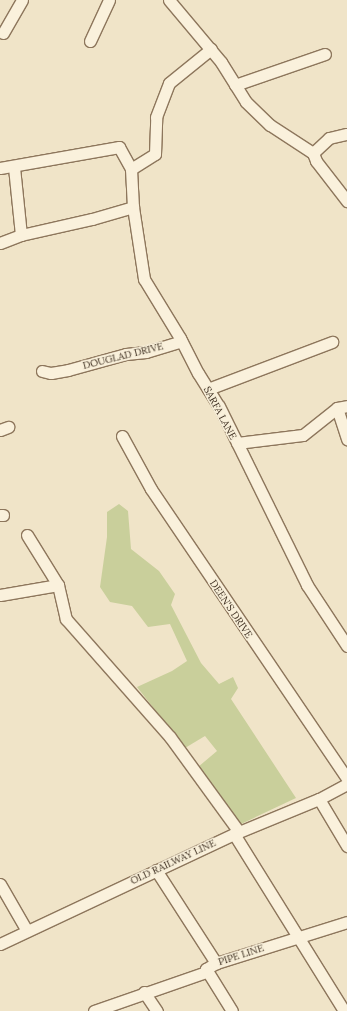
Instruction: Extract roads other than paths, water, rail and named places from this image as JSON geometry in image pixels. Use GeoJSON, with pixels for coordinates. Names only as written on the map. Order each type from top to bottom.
{"type":"FeatureCollection","features":[{"type":"Feature","properties":{"kind":"street"},"geometry":{"type":"LineString","coordinates":[[3,33],[22,0]]}},
{"type":"Feature","properties":{"kind":"street"},"geometry":{"type":"LineString","coordinates":[[90,41],[109,0]]}},
{"type":"Feature","properties":{"kind":"street"},"geometry":{"type":"LineString","coordinates":[[168,0],[211,49],[246,102],[270,126],[313,153],[316,161],[347,201]]}},
{"type":"Feature","properties":{"kind":"street"},"geometry":{"type":"LineString","coordinates":[[0,168],[14,167],[119,147],[131,169],[155,154],[156,117],[169,83],[211,49]]}},
{"type":"Feature","properties":{"kind":"street"},"geometry":{"type":"LineString","coordinates":[[235,85],[325,54]]}},
{"type":"Feature","properties":{"kind":"street"},"geometry":{"type":"LineString","coordinates":[[313,153],[329,138],[347,134]]}},
{"type":"Feature","properties":{"kind":"street"},"geometry":{"type":"LineString","coordinates":[[14,167],[21,235]]}},
{"type":"Feature","properties":{"kind":"street","name":"SARFA LANE"},"geometry":{"type":"LineString","coordinates":[[131,169],[133,207],[144,279],[219,406],[308,585],[347,646]]}},
{"type":"Feature","properties":{"kind":"street"},"geometry":{"type":"LineString","coordinates":[[0,243],[21,235],[92,219],[133,207]]}},
{"type":"Feature","properties":{"kind":"street","name":"DOUGLAD DRIVE"},"geometry":{"type":"LineString","coordinates":[[42,371],[51,373],[68,370],[126,354],[146,352],[181,341]]}},
{"type":"Feature","properties":{"kind":"street"},"geometry":{"type":"LineString","coordinates":[[208,389],[332,342]]}},
{"type":"Feature","properties":{"kind":"street"},"geometry":{"type":"LineString","coordinates":[[237,443],[303,435],[342,407],[347,439]]}},
{"type":"Feature","properties":{"kind":"street","name":"DEEN'S DRIVE"},"geometry":{"type":"LineString","coordinates":[[122,436],[151,489],[347,778]]}},
{"type":"Feature","properties":{"kind":"street"},"geometry":{"type":"LineString","coordinates":[[27,535],[58,585],[66,619],[170,737],[237,833],[298,937],[344,1011]]}},
{"type":"Feature","properties":{"kind":"street"},"geometry":{"type":"LineString","coordinates":[[0,595],[58,585]]}},
{"type":"Feature","properties":{"kind":"street","name":"OLD RAILWAY LINE"},"geometry":{"type":"LineString","coordinates":[[0,944],[237,833],[319,799],[347,784]]}},
{"type":"Feature","properties":{"kind":"street"},"geometry":{"type":"LineString","coordinates":[[319,799],[347,846]]}},
{"type":"Feature","properties":{"kind":"street"},"geometry":{"type":"LineString","coordinates":[[156,870],[216,963]]}},
{"type":"Feature","properties":{"kind":"street"},"geometry":{"type":"LineString","coordinates":[[0,884],[27,931]]}},
{"type":"Feature","properties":{"kind":"street","name":"PIPE LINE"},"geometry":{"type":"LineString","coordinates":[[94,1011],[144,992],[206,972],[206,969],[216,963],[347,922]]}},
{"type":"Feature","properties":{"kind":"street"},"geometry":{"type":"LineString","coordinates":[[206,969],[232,1011]]}},
{"type":"Feature","properties":{"kind":"street"},"geometry":{"type":"LineString","coordinates":[[144,992],[157,1011]]}}]}
